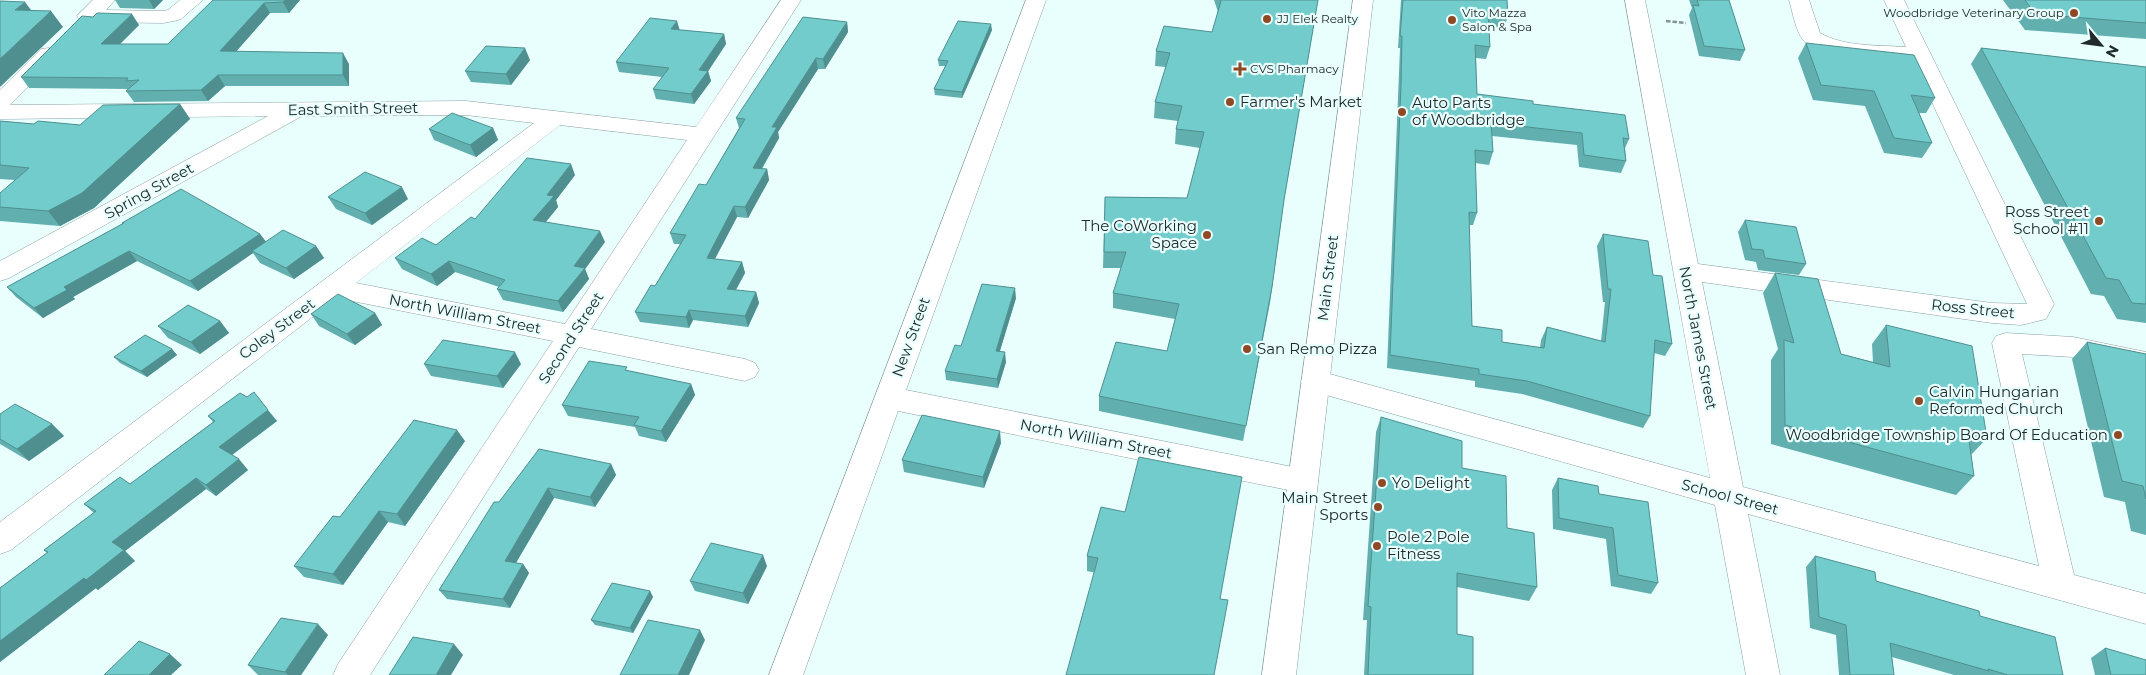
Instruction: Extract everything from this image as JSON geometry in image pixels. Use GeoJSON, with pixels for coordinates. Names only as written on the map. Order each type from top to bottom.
{"type":"FeatureCollection","features":[{"type":"Feature","properties":{"kind":"street"},"geometry":{"type":"LineString","coordinates":[[4,94],[105,0]]}},
{"type":"Feature","properties":{"kind":"street"},"geometry":{"type":"LineString","coordinates":[[73,30],[174,15],[193,0]]}},
{"type":"Feature","properties":{"kind":"street","name":"Second Street"},"geometry":{"type":"LineString","coordinates":[[350,675],[791,0]]}},
{"type":"Feature","properties":{"kind":"street","name":"New Street"},"geometry":{"type":"LineString","coordinates":[[786,675],[1036,0]]}},
{"type":"Feature","properties":{"kind":"street","name":"Main Street"},"geometry":{"type":"LineString","coordinates":[[1279,675],[1363,0]]}},
{"type":"Feature","properties":{"kind":"street","name":"North James Street"},"geometry":{"type":"LineString","coordinates":[[1635,0],[1763,675]]}},
{"type":"Feature","properties":{"kind":"street"},"geometry":{"type":"LineString","coordinates":[[1799,0],[1812,37],[1818,41],[1856,49],[1921,54]]}},
{"type":"Feature","properties":{"kind":"street","name":"Ross Street"},"geometry":{"type":"LineString","coordinates":[[1685,271],[1992,313],[2021,315],[2036,312],[2041,304],[1894,0]]}},
{"type":"Feature","properties":{"kind":"street","name":"East Smith Street"},"geometry":{"type":"LineString","coordinates":[[0,112],[466,108],[704,135]]}},
{"type":"Feature","properties":{"kind":"street","name":"Spring Street"},"geometry":{"type":"LineString","coordinates":[[0,272],[298,110]]}},
{"type":"Feature","properties":{"kind":"street","name":"Coley Street"},"geometry":{"type":"LineString","coordinates":[[0,540],[555,118]]}},
{"type":"Feature","properties":{"kind":"street","name":"North William Street"},"geometry":{"type":"LineString","coordinates":[[331,287],[746,370]]}},
{"type":"Feature","properties":{"kind":"street"},"geometry":{"type":"LineString","coordinates":[[1992,313],[2006,343],[2060,586]]}},
{"type":"Feature","properties":{"kind":"street"},"geometry":{"type":"LineString","coordinates":[[2006,343],[2073,347],[2146,362]]}},
{"type":"Feature","properties":{"kind":"street","name":"School Street"},"geometry":{"type":"LineString","coordinates":[[1315,381],[2146,609]]}},
{"type":"Feature","properties":{"kind":"street","name":"North William Street"},"geometry":{"type":"LineString","coordinates":[[888,398],[1303,481]]}},
{"type":"Feature","properties":{"kind":"building"},"geometry":{"type":"Polygon","coordinates":[[[213,0],[285,0],[283,2],[264,3],[220,51],[343,53],[343,75],[218,75],[201,90],[126,91],[139,80],[126,81],[128,78],[21,77],[82,16],[93,17],[97,13],[132,14],[101,44],[168,44],[213,0]]]}},
{"type":"Feature","properties":{"kind":"building"},"geometry":{"type":"Polygon","coordinates":[[[1220,0],[1318,0],[1284,200],[1272,287],[1246,426],[1099,396],[1116,342],[1167,351],[1179,304],[1113,293],[1126,252],[1104,252],[1105,197],[1187,198],[1204,132],[1176,129],[1182,106],[1155,102],[1170,53],[1156,51],[1164,26],[1212,32],[1220,0]]]}},
{"type":"Feature","properties":{"kind":"building"},"geometry":{"type":"Polygon","coordinates":[[[1403,0],[1507,0],[1508,16],[1488,14],[1490,47],[1475,45],[1477,94],[1533,101],[1533,104],[1625,115],[1629,139],[1623,138],[1626,161],[1584,155],[1582,133],[1491,123],[1493,152],[1475,150],[1477,213],[1469,212],[1472,326],[1502,330],[1502,342],[1544,348],[1547,327],[1605,342],[1611,289],[1608,289],[1603,234],[1648,241],[1653,275],[1662,276],[1672,344],[1655,340],[1650,416],[1527,381],[1479,374],[1479,369],[1390,355],[1401,85],[1402,36],[1400,36],[1403,0]]]}},
{"type":"Feature","properties":{"kind":"building"},"geometry":{"type":"Polygon","coordinates":[[[1697,0],[1729,0],[1745,50],[1704,46],[1693,5],[1699,6],[1697,0]]]}},
{"type":"Feature","properties":{"kind":"building"},"geometry":{"type":"Polygon","coordinates":[[[2025,0],[2146,0],[2146,23],[2035,14],[2025,0]]]}},
{"type":"Feature","properties":{"kind":"building"},"geometry":{"type":"Polygon","coordinates":[[[0,1],[25,2],[15,10],[51,11],[0,59],[0,1]]]}},
{"type":"Feature","properties":{"kind":"building"},"geometry":{"type":"Polygon","coordinates":[[[803,17],[847,22],[823,59],[816,58],[772,127],[777,127],[753,168],[767,169],[745,207],[734,206],[707,258],[742,262],[727,289],[756,292],[745,316],[689,310],[686,317],[635,312],[651,285],[655,286],[686,235],[670,233],[699,184],[706,185],[745,119],[736,118],[803,17]]]}},
{"type":"Feature","properties":{"kind":"building"},"geometry":{"type":"Polygon","coordinates":[[[650,18],[677,21],[671,29],[724,34],[699,70],[708,71],[691,94],[653,89],[669,68],[616,62],[650,18]]]}},
{"type":"Feature","properties":{"kind":"building"},"geometry":{"type":"Polygon","coordinates":[[[958,21],[991,24],[962,92],[934,89],[948,61],[938,60],[958,21]]]}},
{"type":"Feature","properties":{"kind":"building"},"geometry":{"type":"Polygon","coordinates":[[[1806,43],[1914,55],[1935,98],[1911,95],[1932,143],[1894,138],[1874,91],[1821,85],[1806,43]]]}},
{"type":"Feature","properties":{"kind":"building"},"geometry":{"type":"Polygon","coordinates":[[[486,46],[525,48],[506,74],[465,71],[486,46]]]}},
{"type":"Feature","properties":{"kind":"building","name":"Ross Street School #11"},"geometry":{"type":"Polygon","coordinates":[[[1981,48],[2146,67],[2146,304],[2132,303],[2119,280],[2106,278],[1981,48]]]}},
{"type":"Feature","properties":{"kind":"building"},"geometry":{"type":"Polygon","coordinates":[[[180,104],[82,193],[48,211],[0,207],[0,193],[29,168],[0,165],[0,121],[34,124],[38,121],[80,125],[103,105],[180,104]]]}},
{"type":"Feature","properties":{"kind":"building"},"geometry":{"type":"Polygon","coordinates":[[[452,113],[493,128],[470,145],[429,129],[452,113]]]}},
{"type":"Feature","properties":{"kind":"building"},"geometry":{"type":"Polygon","coordinates":[[[527,158],[571,164],[547,195],[554,196],[533,220],[600,231],[574,266],[585,268],[558,301],[497,289],[505,280],[449,261],[431,274],[395,258],[422,238],[436,245],[471,217],[475,219],[527,158]]]}},
{"type":"Feature","properties":{"kind":"building"},"geometry":{"type":"Polygon","coordinates":[[[365,172],[402,187],[365,213],[328,197],[365,172]]]}},
{"type":"Feature","properties":{"kind":"building"},"geometry":{"type":"Polygon","coordinates":[[[181,189],[260,234],[190,281],[129,251],[64,287],[67,290],[34,308],[7,287],[124,223],[122,223],[181,189]]]}},
{"type":"Feature","properties":{"kind":"building"},"geometry":{"type":"Polygon","coordinates":[[[1745,220],[1796,227],[1806,264],[1765,258],[1763,250],[1752,249],[1745,220]]]}},
{"type":"Feature","properties":{"kind":"building"},"geometry":{"type":"Polygon","coordinates":[[[283,230],[316,246],[286,268],[252,251],[283,230]]]}},
{"type":"Feature","properties":{"kind":"building"},"geometry":{"type":"Polygon","coordinates":[[[1775,273],[1818,279],[1841,354],[1890,367],[1886,325],[1972,346],[1987,438],[1968,433],[1974,476],[1785,425],[1784,340],[1794,343],[1775,273]]]}},
{"type":"Feature","properties":{"kind":"building"},"geometry":{"type":"Polygon","coordinates":[[[982,284],[1015,288],[996,351],[1005,352],[997,379],[945,371],[955,345],[961,346],[982,284]]]}},
{"type":"Feature","properties":{"kind":"building"},"geometry":{"type":"Polygon","coordinates":[[[338,294],[375,313],[347,334],[311,314],[338,294]]]}},
{"type":"Feature","properties":{"kind":"building"},"geometry":{"type":"Polygon","coordinates":[[[188,305],[220,321],[191,342],[158,326],[188,305]]]}},
{"type":"Feature","properties":{"kind":"building"},"geometry":{"type":"Polygon","coordinates":[[[145,335],[172,349],[141,371],[114,357],[145,335]]]}},
{"type":"Feature","properties":{"kind":"building"},"geometry":{"type":"Polygon","coordinates":[[[443,340],[515,352],[497,376],[424,364],[443,340]]]}},
{"type":"Feature","properties":{"kind":"building"},"geometry":{"type":"Polygon","coordinates":[[[2087,342],[2146,354],[2146,499],[2143,486],[2122,481],[2087,342]]]}},
{"type":"Feature","properties":{"kind":"building"},"geometry":{"type":"Polygon","coordinates":[[[589,361],[627,367],[625,370],[691,384],[661,431],[634,425],[639,417],[562,405],[589,361]]]}},
{"type":"Feature","properties":{"kind":"building"},"geometry":{"type":"Polygon","coordinates":[[[254,392],[268,410],[219,447],[239,459],[206,485],[196,478],[112,542],[124,550],[86,580],[84,578],[0,641],[0,588],[48,552],[44,550],[96,511],[84,504],[120,477],[130,484],[215,421],[208,416],[240,393],[247,397],[254,392]]]}},
{"type":"Feature","properties":{"kind":"building"},"geometry":{"type":"Polygon","coordinates":[[[15,404],[52,424],[17,449],[0,439],[0,414],[15,404]]]}},
{"type":"Feature","properties":{"kind":"building"},"geometry":{"type":"Polygon","coordinates":[[[922,415],[1000,431],[983,477],[902,460],[922,415]]]}},
{"type":"Feature","properties":{"kind":"building"},"geometry":{"type":"Polygon","coordinates":[[[1381,417],[1462,441],[1462,468],[1506,476],[1507,528],[1534,533],[1537,587],[1457,573],[1457,634],[1473,637],[1473,675],[1368,675],[1371,607],[1368,606],[1381,417]]]}},
{"type":"Feature","properties":{"kind":"building"},"geometry":{"type":"Polygon","coordinates":[[[414,420],[457,430],[397,514],[379,511],[333,574],[294,566],[333,516],[340,517],[414,420]]]}},
{"type":"Feature","properties":{"kind":"building"},"geometry":{"type":"Polygon","coordinates":[[[539,449],[611,464],[590,497],[548,488],[505,561],[523,564],[503,599],[439,590],[494,502],[499,502],[539,449]]]}},
{"type":"Feature","properties":{"kind":"building"},"geometry":{"type":"Polygon","coordinates":[[[1139,457],[1242,477],[1220,599],[1228,600],[1214,675],[1066,675],[1098,558],[1087,556],[1101,507],[1125,512],[1139,457]]]}},
{"type":"Feature","properties":{"kind":"building"},"geometry":{"type":"Polygon","coordinates":[[[1558,478],[1598,486],[1599,494],[1648,502],[1658,583],[1618,575],[1613,528],[1559,518],[1558,478]]]}},
{"type":"Feature","properties":{"kind":"building"},"geometry":{"type":"Polygon","coordinates":[[[711,543],[763,555],[743,593],[690,581],[711,543]]]}},
{"type":"Feature","properties":{"kind":"building"},"geometry":{"type":"Polygon","coordinates":[[[1815,556],[1875,572],[1876,581],[1979,611],[1980,616],[2055,637],[2063,675],[2008,675],[1890,643],[1894,675],[1850,675],[1846,625],[1819,617],[1815,556]]]}},
{"type":"Feature","properties":{"kind":"building"},"geometry":{"type":"Polygon","coordinates":[[[612,583],[650,591],[630,628],[591,620],[612,583]]]}},
{"type":"Feature","properties":{"kind":"building"},"geometry":{"type":"Polygon","coordinates":[[[281,618],[318,624],[285,672],[248,665],[281,618]]]}},
{"type":"Feature","properties":{"kind":"building"},"geometry":{"type":"Polygon","coordinates":[[[648,620],[700,630],[678,675],[620,675],[648,620]]]}},
{"type":"Feature","properties":{"kind":"building"},"geometry":{"type":"Polygon","coordinates":[[[413,637],[454,644],[436,675],[389,675],[413,637]]]}},
{"type":"Feature","properties":{"kind":"building"},"geometry":{"type":"Polygon","coordinates":[[[139,641],[170,654],[149,675],[104,675],[139,641]]]}},
{"type":"Feature","properties":{"kind":"building"},"geometry":{"type":"Polygon","coordinates":[[[2105,648],[2146,660],[2146,675],[2111,675],[2105,648]]]}},
{"type":"Feature","properties":{"kind":"place","name":"Woodbridge Veterinary Group"},"geometry":{"type":"Point","coordinates":[2074,13]}},
{"type":"Feature","properties":{"kind":"place","name":"JJ Elek Realty"},"geometry":{"type":"Point","coordinates":[1267,19]}},
{"type":"Feature","properties":{"kind":"place","name":"Vito Mazza Salon & Spa"},"geometry":{"type":"Point","coordinates":[1452,20]}},
{"type":"Feature","properties":{"kind":"place","name":"CVS Pharmacy"},"geometry":{"type":"Point","coordinates":[1240,69]}},
{"type":"Feature","properties":{"kind":"place","name":"Farmer's Market"},"geometry":{"type":"Point","coordinates":[1230,102]}},
{"type":"Feature","properties":{"kind":"place","name":"Auto Parts of Woodbridge"},"geometry":{"type":"Point","coordinates":[1402,112]}},
{"type":"Feature","properties":{"kind":"place","name":"Ross Street School #11"},"geometry":{"type":"Point","coordinates":[2099,221]}},
{"type":"Feature","properties":{"kind":"place","name":"The CoWorking Space"},"geometry":{"type":"Point","coordinates":[1207,235]}},
{"type":"Feature","properties":{"kind":"place","name":"San Remo Pizza"},"geometry":{"type":"Point","coordinates":[1247,349]}},
{"type":"Feature","properties":{"kind":"place","name":"Calvin Hungarian Reformed Church"},"geometry":{"type":"Point","coordinates":[1919,401]}},
{"type":"Feature","properties":{"kind":"place","name":"Woodbridge Township Board Of Education"},"geometry":{"type":"Point","coordinates":[2118,435]}},
{"type":"Feature","properties":{"kind":"place","name":"Yo Delight"},"geometry":{"type":"Point","coordinates":[1382,483]}},
{"type":"Feature","properties":{"kind":"place","name":"Main Street Sports"},"geometry":{"type":"Point","coordinates":[1378,507]}},
{"type":"Feature","properties":{"kind":"place","name":"Pole 2 Pole Fitness"},"geometry":{"type":"Point","coordinates":[1377,546]}}]}
